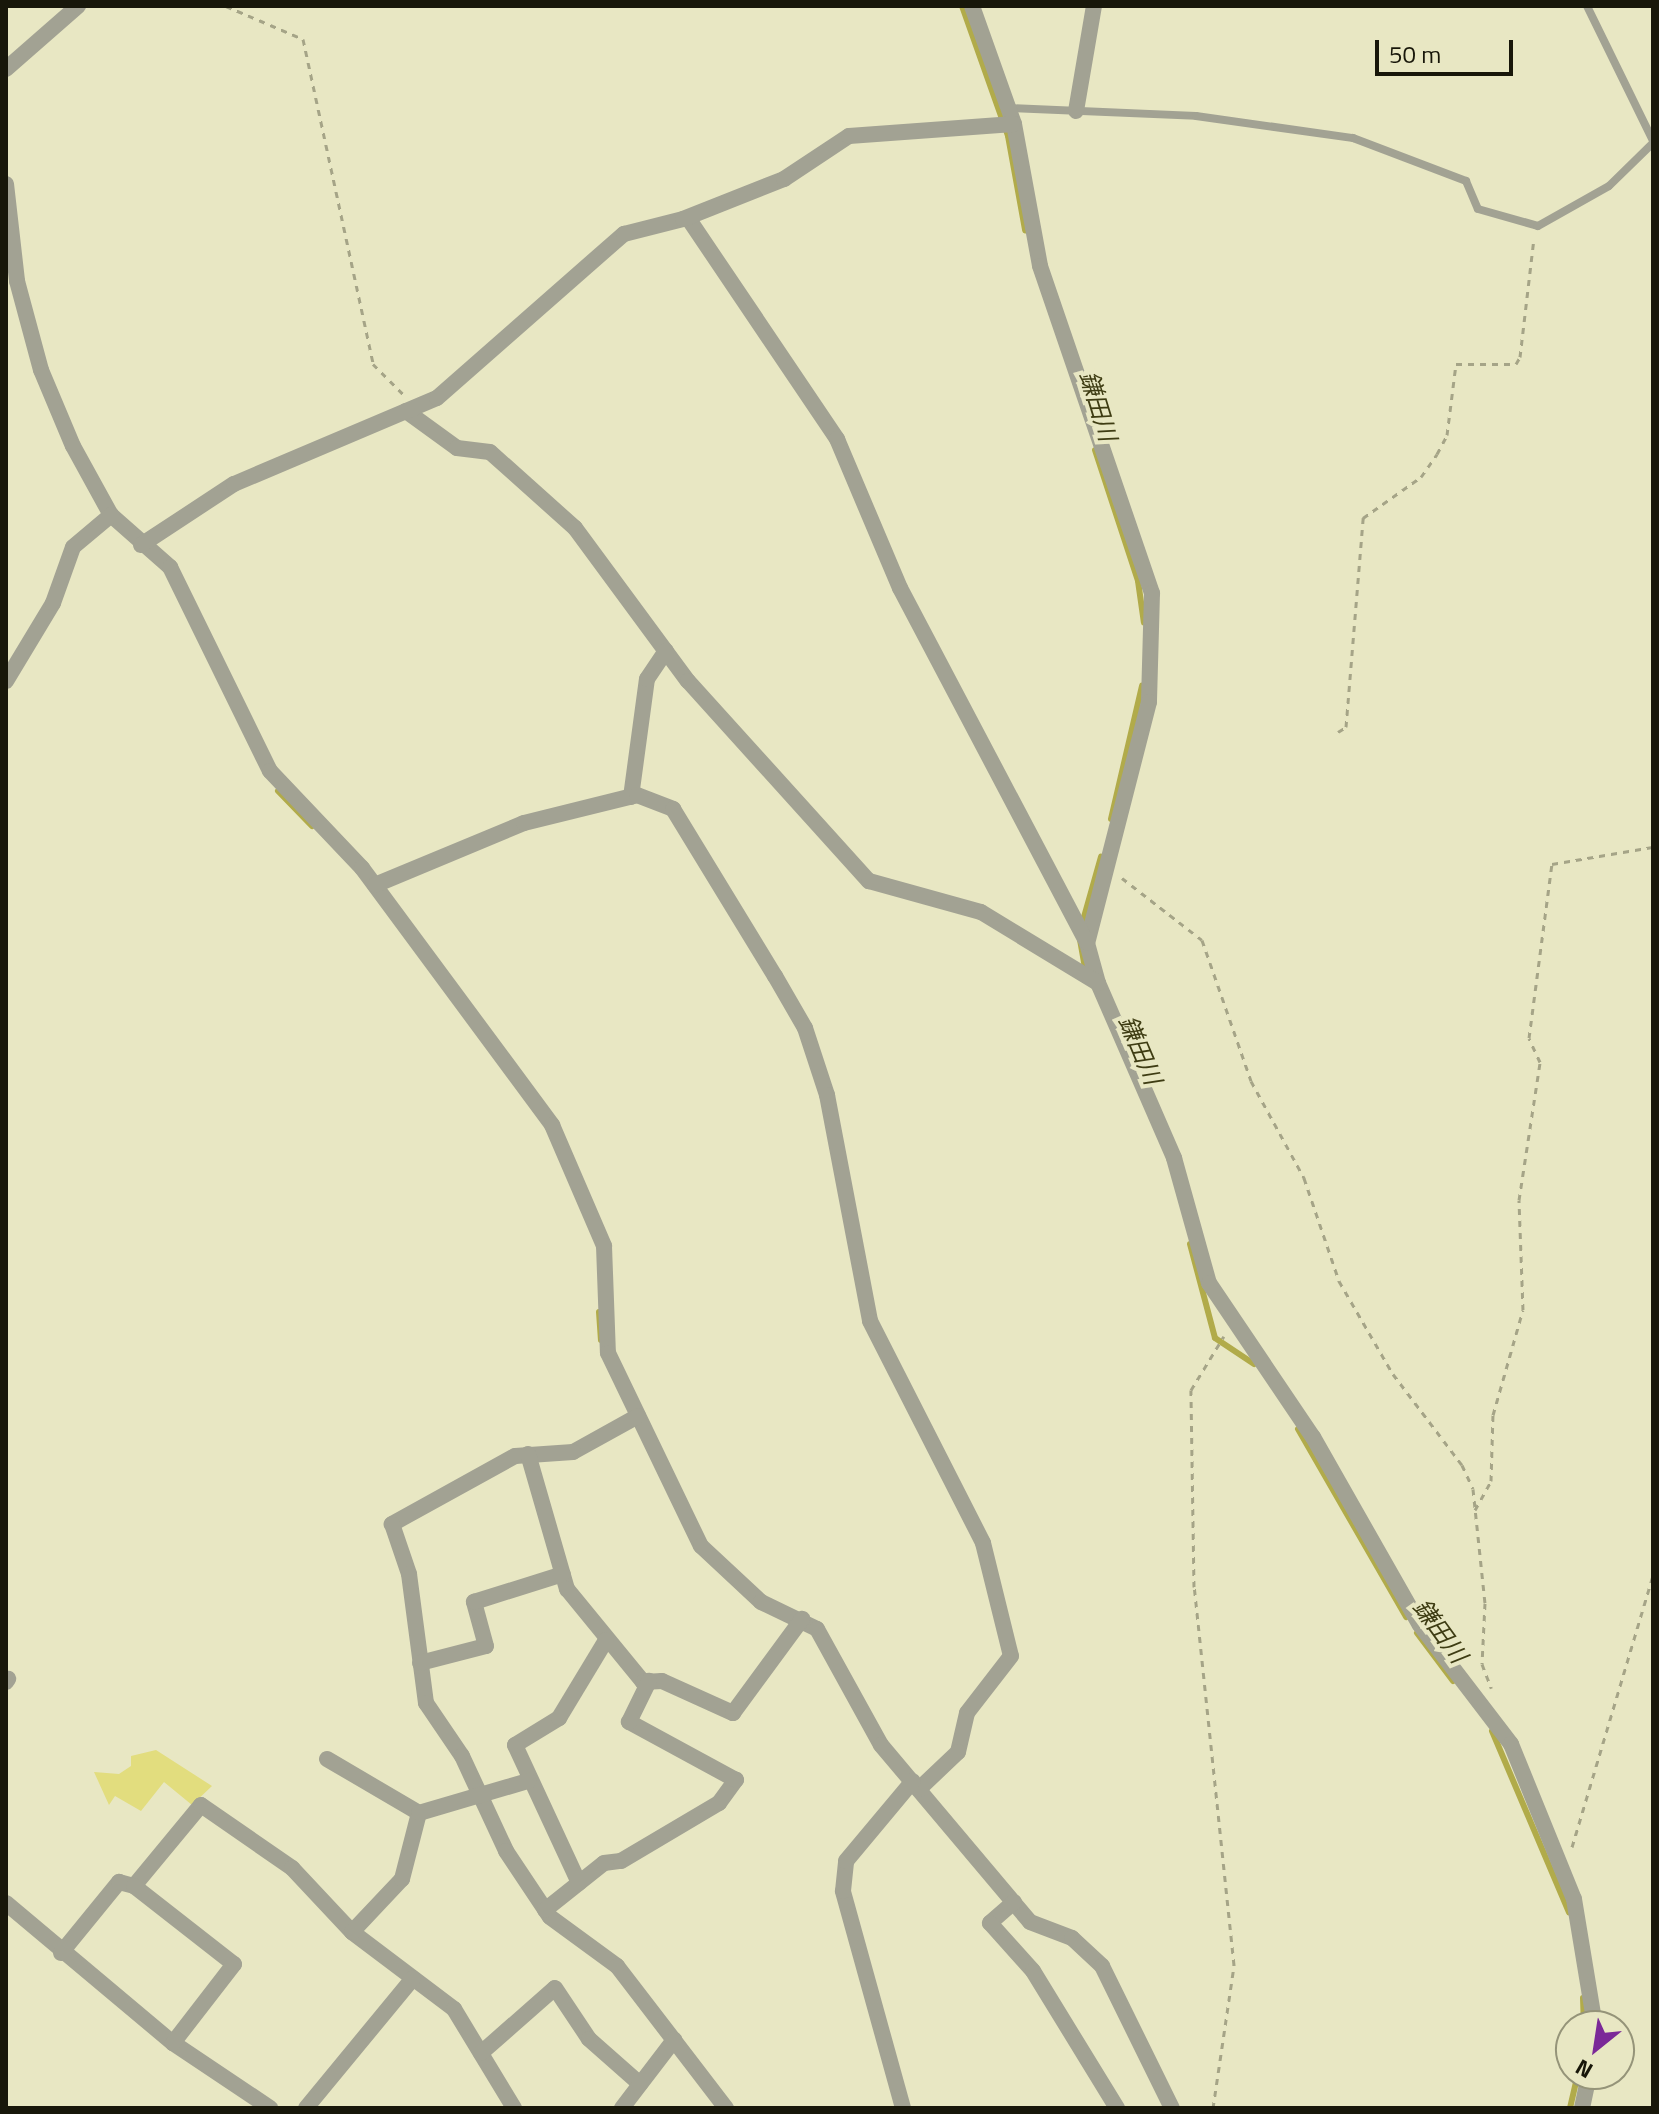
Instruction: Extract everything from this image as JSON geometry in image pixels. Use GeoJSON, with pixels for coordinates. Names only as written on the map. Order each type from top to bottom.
{"type":"FeatureCollection","features":[{"type":"Feature","properties":{"kind":"street"},"geometry":{"type":"LineString","coordinates":[[6,69],[78,6]]}},
{"type":"Feature","properties":{"kind":"street"},"geometry":{"type":"LineString","coordinates":[[972,6],[1011,116],[1040,266],[1152,593],[1149,702],[1087,943]]}},
{"type":"Feature","properties":{"kind":"street"},"geometry":{"type":"LineString","coordinates":[[1076,111],[1094,6]]}},
{"type":"Feature","properties":{"kind":"street"},"geometry":{"type":"LineString","coordinates":[[141,545],[234,484],[411,408],[466,377],[522,316],[624,234],[688,218],[784,179],[849,136],[1011,116]]}},
{"type":"Feature","properties":{"kind":"street"},"geometry":{"type":"LineString","coordinates":[[6,184],[17,281],[41,370],[111,515],[141,545],[170,567],[270,771],[375,885],[552,1125],[604,1246],[606,1340],[638,1416],[701,1546],[761,1602],[802,1619],[817,1629],[865,1722],[1030,1922],[1072,1938],[1102,1966],[1172,2108]]}},
{"type":"Feature","properties":{"kind":"street"},"geometry":{"type":"LineString","coordinates":[[688,218],[837,439],[900,588],[1087,943],[1098,983],[1174,1158],[1209,1283],[1232,1322],[1313,1437],[1420,1625],[1490,1711],[1565,1876],[1585,1939],[1593,2010]]}},
{"type":"Feature","properties":{"kind":"street"},"geometry":{"type":"LineString","coordinates":[[411,408],[457,448],[490,452],[575,528],[666,651],[869,881],[981,912],[1098,983]]}},
{"type":"Feature","properties":{"kind":"street"},"geometry":{"type":"LineString","coordinates":[[6,681],[11,660],[73,547],[111,515]]}},
{"type":"Feature","properties":{"kind":"street"},"geometry":{"type":"LineString","coordinates":[[631,797],[647,679],[666,651]]}},
{"type":"Feature","properties":{"kind":"street"},"geometry":{"type":"LineString","coordinates":[[375,885],[524,823],[631,797],[673,809],[805,1028],[842,1156],[851,1244],[870,1321],[983,1543],[1011,1656],[967,1713],[958,1752],[916,1785],[846,1861],[843,1891],[903,2108]]}},
{"type":"Feature","properties":{"kind":"street"},"geometry":{"type":"LineString","coordinates":[[638,1416],[573,1452],[528,1454],[392,1524],[409,1574],[426,1703],[478,1795],[545,1910],[617,1966],[726,2108]]}},
{"type":"Feature","properties":{"kind":"street"},"geometry":{"type":"LineString","coordinates":[[528,1454],[563,1574],[606,1640],[649,1681],[733,1713],[802,1619]]}},
{"type":"Feature","properties":{"kind":"street"},"geometry":{"type":"LineString","coordinates":[[420,1663],[486,1646],[474,1602],[563,1574]]}},
{"type":"Feature","properties":{"kind":"street"},"geometry":{"type":"LineString","coordinates":[[579,1883],[528,1781],[515,1745],[559,1718],[606,1640]]}},
{"type":"Feature","properties":{"kind":"street"},"geometry":{"type":"LineString","coordinates":[[545,1910],[579,1883],[719,1803],[736,1780],[629,1722],[649,1681]]}},
{"type":"Feature","properties":{"kind":"street"},"geometry":{"type":"LineString","coordinates":[[327,1759],[419,1813],[528,1781]]}},
{"type":"Feature","properties":{"kind":"street"},"geometry":{"type":"LineString","coordinates":[[134,1886],[201,1805],[292,1868],[352,1932],[454,2009],[514,2108]]}},
{"type":"Feature","properties":{"kind":"street"},"geometry":{"type":"LineString","coordinates":[[352,1932],[402,1879],[419,1813]]}},
{"type":"Feature","properties":{"kind":"street"},"geometry":{"type":"LineString","coordinates":[[61,1953],[119,1882],[134,1886],[234,1964],[173,2043]]}},
{"type":"Feature","properties":{"kind":"street"},"geometry":{"type":"LineString","coordinates":[[1014,1902],[990,1923],[1033,1971],[1117,2108]]}},
{"type":"Feature","properties":{"kind":"street"},"geometry":{"type":"LineString","coordinates":[[6,1903],[61,1953],[173,2043],[270,2108]]}},
{"type":"Feature","properties":{"kind":"street"},"geometry":{"type":"LineString","coordinates":[[306,2108],[413,1978]]}},
{"type":"Feature","properties":{"kind":"street"},"geometry":{"type":"LineString","coordinates":[[481,2053],[555,1988],[589,2039],[640,2084]]}},
{"type":"Feature","properties":{"kind":"street"},"geometry":{"type":"LineString","coordinates":[[622,2108],[674,2040]]}},
{"type":"Feature","properties":{"kind":"lane"},"geometry":{"type":"LineString","coordinates":[[1011,116],[1076,111],[1196,116],[1353,138],[1466,181],[1478,209],[1538,226],[1609,186],[1653,142],[1587,6]]}},
{"type":"Feature","properties":{"kind":"path"},"geometry":{"type":"LineString","coordinates":[[226,6],[303,39],[373,364],[411,408]]}},
{"type":"Feature","properties":{"kind":"path"},"geometry":{"type":"LineString","coordinates":[[1338,732],[1346,727],[1363,518],[1421,477],[1437,454],[1447,435],[1456,364],[1516,364],[1520,357],[1538,226]]}},
{"type":"Feature","properties":{"kind":"path"},"geometry":{"type":"LineString","coordinates":[[1473,1514],[1491,1481],[1493,1415],[1523,1310],[1519,1200],[1540,1062],[1529,1038],[1552,864],[1653,847]]}},
{"type":"Feature","properties":{"kind":"path"},"geometry":{"type":"LineString","coordinates":[[1109,864],[1202,940],[1251,1081],[1304,1178],[1339,1281],[1393,1374],[1462,1465],[1473,1514],[1490,1711]]}},
{"type":"Feature","properties":{"kind":"path"},"geometry":{"type":"LineString","coordinates":[[1213,2108],[1234,1965],[1194,1587],[1191,1390],[1232,1322]]}},
{"type":"Feature","properties":{"kind":"path"},"geometry":{"type":"LineString","coordinates":[[1565,1876],[1653,1575]]}},
{"type":"Feature","properties":{"kind":"shaded area"},"geometry":{"type":"Polygon","coordinates":[[[156,1750],[212,1786],[192,1805],[164,1782],[141,1811],[115,1796],[109,1805],[94,1772],[119,1774],[131,1766],[131,1756],[156,1750]]]}},
{"type":"Feature","properties":{"kind":"waterway","name":"鎌田川"},"geometry":{"type":"LineString","coordinates":[[962,6],[1008,136],[1025,230]]}},
{"type":"Feature","properties":{"kind":"waterway","name":"鎌田川"},"geometry":{"type":"LineString","coordinates":[[1095,450],[1138,581],[1144,623]]}},
{"type":"Feature","properties":{"kind":"waterway","name":"鎌田川"},"geometry":{"type":"LineString","coordinates":[[1111,819],[1142,686]]}},
{"type":"Feature","properties":{"kind":"waterway"},"geometry":{"type":"LineString","coordinates":[[278,791],[312,826]]}},
{"type":"Feature","properties":{"kind":"waterway","name":"鎌田川"},"geometry":{"type":"LineString","coordinates":[[1082,924],[1101,857]]}},
{"type":"Feature","properties":{"kind":"waterway","name":"鎌田川"},"geometry":{"type":"LineString","coordinates":[[1079,934],[1085,969]]}},
{"type":"Feature","properties":{"kind":"waterway","name":"鎌田川"},"geometry":{"type":"LineString","coordinates":[[1190,1244],[1215,1338],[1254,1364]]}},
{"type":"Feature","properties":{"kind":"waterway"},"geometry":{"type":"LineString","coordinates":[[599,1312],[601,1340]]}},
{"type":"Feature","properties":{"kind":"waterway","name":"鎌田川"},"geometry":{"type":"LineString","coordinates":[[1298,1429],[1406,1617]]}},
{"type":"Feature","properties":{"kind":"waterway","name":"鎌田川"},"geometry":{"type":"LineString","coordinates":[[1417,1633],[1453,1681]]}},
{"type":"Feature","properties":{"kind":"waterway","name":"鎌田川"},"geometry":{"type":"LineString","coordinates":[[1492,1731],[1569,1912]]}},
{"type":"Feature","properties":{"kind":"waterway","name":"鎌田川"},"geometry":{"type":"LineString","coordinates":[[1583,1998],[1583,2010]]}},
{"type":"Feature","properties":{"kind":"waterway","name":"鎌田川"},"geometry":{"type":"LineString","coordinates":[[1570,2108],[1574,2090]]}}]}
